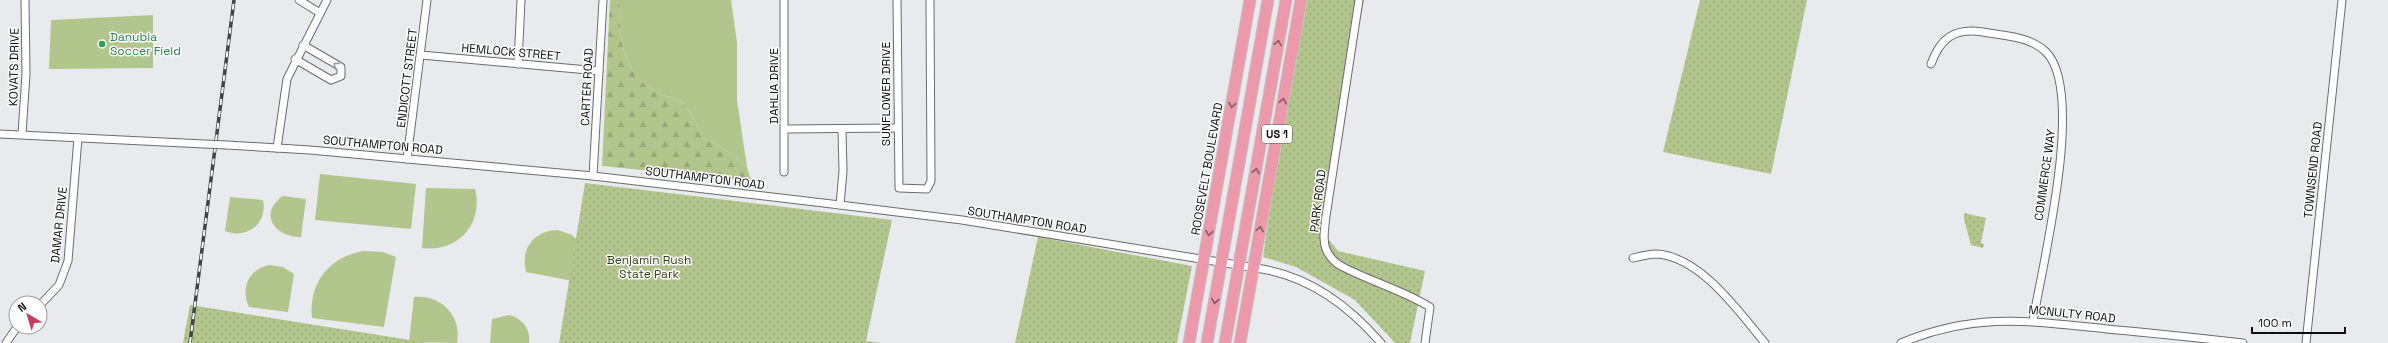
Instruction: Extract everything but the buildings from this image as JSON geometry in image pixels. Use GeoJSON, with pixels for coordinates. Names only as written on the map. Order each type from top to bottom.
{"type":"FeatureCollection","features":[{"type":"Feature","properties":{"kind":"highway","name":"ROOSEVELT BOULEVARD"},"geometry":{"type":"LineString","coordinates":[[1189,343],[1250,0]]}},
{"type":"Feature","properties":{"kind":"highway","name":"US 1"},"geometry":{"type":"LineString","coordinates":[[1207,343],[1268,0]]}},
{"type":"Feature","properties":{"kind":"highway","name":"US 1"},"geometry":{"type":"LineString","coordinates":[[1225,343],[1286,0]]}},
{"type":"Feature","properties":{"kind":"highway","name":"US 1"},"geometry":{"type":"LineString","coordinates":[[1240,343],[1301,0]]}},
{"type":"Feature","properties":{"kind":"street","name":"KOVATS DRIVE"},"geometry":{"type":"LineString","coordinates":[[22,134],[26,74],[25,0]]}},
{"type":"Feature","properties":{"kind":"street"},"geometry":{"type":"LineString","coordinates":[[299,0],[320,12]]}},
{"type":"Feature","properties":{"kind":"street"},"geometry":{"type":"LineString","coordinates":[[277,148],[284,94],[295,60],[327,0]]}},
{"type":"Feature","properties":{"kind":"street","name":"ENDICOTT STREET"},"geometry":{"type":"LineString","coordinates":[[407,158],[428,0]]}},
{"type":"Feature","properties":{"kind":"street"},"geometry":{"type":"LineString","coordinates":[[518,64],[521,0]]}},
{"type":"Feature","properties":{"kind":"street","name":"CARTER ROAD"},"geometry":{"type":"LineString","coordinates":[[593,176],[603,0]]}},
{"type":"Feature","properties":{"kind":"street","name":"DAHLIA DRIVE"},"geometry":{"type":"LineString","coordinates":[[784,0],[786,129],[784,172]]}},
{"type":"Feature","properties":{"kind":"street","name":"SUNFLOWER DRIVE"},"geometry":{"type":"LineString","coordinates":[[897,0],[896,128],[899,188],[927,189],[931,181],[930,0]]}},
{"type":"Feature","properties":{"kind":"street","name":"PARK ROAD"},"geometry":{"type":"LineString","coordinates":[[1359,0],[1326,216],[1324,236],[1326,250],[1333,260],[1342,267],[1390,286],[1430,307],[1425,343]]}},
{"type":"Feature","properties":{"kind":"street","name":"TOWNSEND ROAD"},"geometry":{"type":"LineString","coordinates":[[2306,343],[2342,0]]}},
{"type":"Feature","properties":{"kind":"street","name":"COMMERCE WAY"},"geometry":{"type":"LineString","coordinates":[[1930,64],[1937,48],[1944,40],[1959,33],[1979,31],[2032,41],[2046,52],[2054,63],[2061,83],[2064,116],[2060,162],[2033,321]]}},
{"type":"Feature","properties":{"kind":"street"},"geometry":{"type":"LineString","coordinates":[[295,60],[331,80],[341,76],[341,67],[303,45]]}},
{"type":"Feature","properties":{"kind":"street","name":"HEMLOCK STREET"},"geometry":{"type":"LineString","coordinates":[[421,55],[600,72]]}},
{"type":"Feature","properties":{"kind":"street"},"geometry":{"type":"LineString","coordinates":[[786,129],[842,130],[896,128]]}},
{"type":"Feature","properties":{"kind":"street"},"geometry":{"type":"LineString","coordinates":[[840,205],[843,171],[842,130]]}},
{"type":"Feature","properties":{"kind":"street","name":"SOUTHAMPTON ROAD"},"geometry":{"type":"LineString","coordinates":[[0,134],[227,145],[407,158],[593,176],[944,218],[1254,267],[1284,274],[1324,292],[1351,312],[1381,343]]}},
{"type":"Feature","properties":{"kind":"street","name":"DAMAR DRIVE"},"geometry":{"type":"LineString","coordinates":[[48,296],[59,284],[68,261],[78,138]]}},
{"type":"Feature","properties":{"kind":"street"},"geometry":{"type":"LineString","coordinates":[[1633,258],[1656,254],[1665,256],[1680,261],[1703,275],[1724,295],[1765,343]]}},
{"type":"Feature","properties":{"kind":"street","name":"MCNULTY ROAD"},"geometry":{"type":"LineString","coordinates":[[1901,343],[1926,332],[1997,320],[2033,321],[2243,343]]}},
{"type":"Feature","properties":{"kind":"green space"},"geometry":{"type":"Polygon","coordinates":[[[610,0],[620,0],[621,36],[624,51],[630,65],[638,77],[649,87],[663,95],[682,101],[695,120],[703,138],[723,148],[747,167],[751,181],[602,166],[610,0]]]}},
{"type":"Feature","properties":{"kind":"green space"},"geometry":{"type":"Polygon","coordinates":[[[620,0],[731,0],[737,42],[737,100],[747,167],[723,148],[703,138],[695,120],[682,101],[663,95],[649,87],[638,77],[630,65],[624,51],[621,36],[620,0]]]}},
{"type":"Feature","properties":{"kind":"green space"},"geometry":{"type":"Polygon","coordinates":[[[1300,0],[1364,0],[1320,229],[1338,251],[1425,271],[1410,343],[1395,343],[1355,300],[1296,267],[1263,257],[1300,0]]]}},
{"type":"Feature","properties":{"kind":"green space"},"geometry":{"type":"Polygon","coordinates":[[[1700,0],[1807,0],[1771,174],[1663,152],[1700,0]]]}},
{"type":"Feature","properties":{"kind":"green space","name":"Danubia Soccer Field"},"geometry":{"type":"Polygon","coordinates":[[[153,15],[153,68],[49,69],[51,20],[153,15]]]}},
{"type":"Feature","properties":{"kind":"green space"},"geometry":{"type":"Polygon","coordinates":[[[320,174],[416,184],[411,229],[315,220],[320,174]]]}},
{"type":"Feature","properties":{"kind":"green space","name":"Benjamin Rush State Park"},"geometry":{"type":"Polygon","coordinates":[[[585,183],[892,220],[866,341],[881,343],[559,343],[585,183]]]}},
{"type":"Feature","properties":{"kind":"green space"},"geometry":{"type":"Polygon","coordinates":[[[426,188],[475,189],[477,202],[475,214],[465,234],[457,241],[446,246],[422,248],[426,188]]]}},
{"type":"Feature","properties":{"kind":"green space"},"geometry":{"type":"Polygon","coordinates":[[[283,196],[306,199],[301,237],[283,233],[272,223],[271,210],[275,203],[283,196]]]}},
{"type":"Feature","properties":{"kind":"green space"},"geometry":{"type":"Polygon","coordinates":[[[230,197],[263,200],[264,208],[262,216],[254,228],[241,233],[225,231],[230,197]]]}},
{"type":"Feature","properties":{"kind":"green space"},"geometry":{"type":"Polygon","coordinates":[[[1964,213],[1986,218],[1981,243],[1984,244],[1983,248],[1971,245],[1964,219],[1964,213]]]}},
{"type":"Feature","properties":{"kind":"green space"},"geometry":{"type":"Polygon","coordinates":[[[558,230],[572,235],[579,242],[573,281],[526,272],[525,256],[531,242],[542,233],[558,230]]]}},
{"type":"Feature","properties":{"kind":"green space"},"geometry":{"type":"Polygon","coordinates":[[[1038,237],[1192,266],[1177,343],[1015,343],[1038,237]]]}},
{"type":"Feature","properties":{"kind":"green space"},"geometry":{"type":"Polygon","coordinates":[[[364,251],[383,252],[396,257],[384,327],[312,318],[314,293],[324,273],[341,259],[364,251]]]}},
{"type":"Feature","properties":{"kind":"green space"},"geometry":{"type":"Polygon","coordinates":[[[269,265],[283,267],[294,274],[288,312],[249,307],[246,300],[246,286],[248,280],[256,271],[269,265]]]}},
{"type":"Feature","properties":{"kind":"green space"},"geometry":{"type":"Polygon","coordinates":[[[414,297],[433,299],[448,309],[456,324],[458,333],[457,343],[409,342],[414,297]]]}},
{"type":"Feature","properties":{"kind":"green space"},"geometry":{"type":"Polygon","coordinates":[[[190,305],[429,343],[183,343],[190,305]]]}},
{"type":"Feature","properties":{"kind":"green space"},"geometry":{"type":"Polygon","coordinates":[[[509,315],[522,321],[525,325],[529,333],[529,343],[490,343],[492,319],[509,315]]]}},
{"type":"Feature","properties":{"kind":"railway"},"geometry":{"type":"LineString","coordinates":[[190,343],[234,0]]}},
{"type":"Feature","properties":{"kind":"place","name":"Danubia Soccer Field"},"geometry":{"type":"Point","coordinates":[102,44]}}]}
